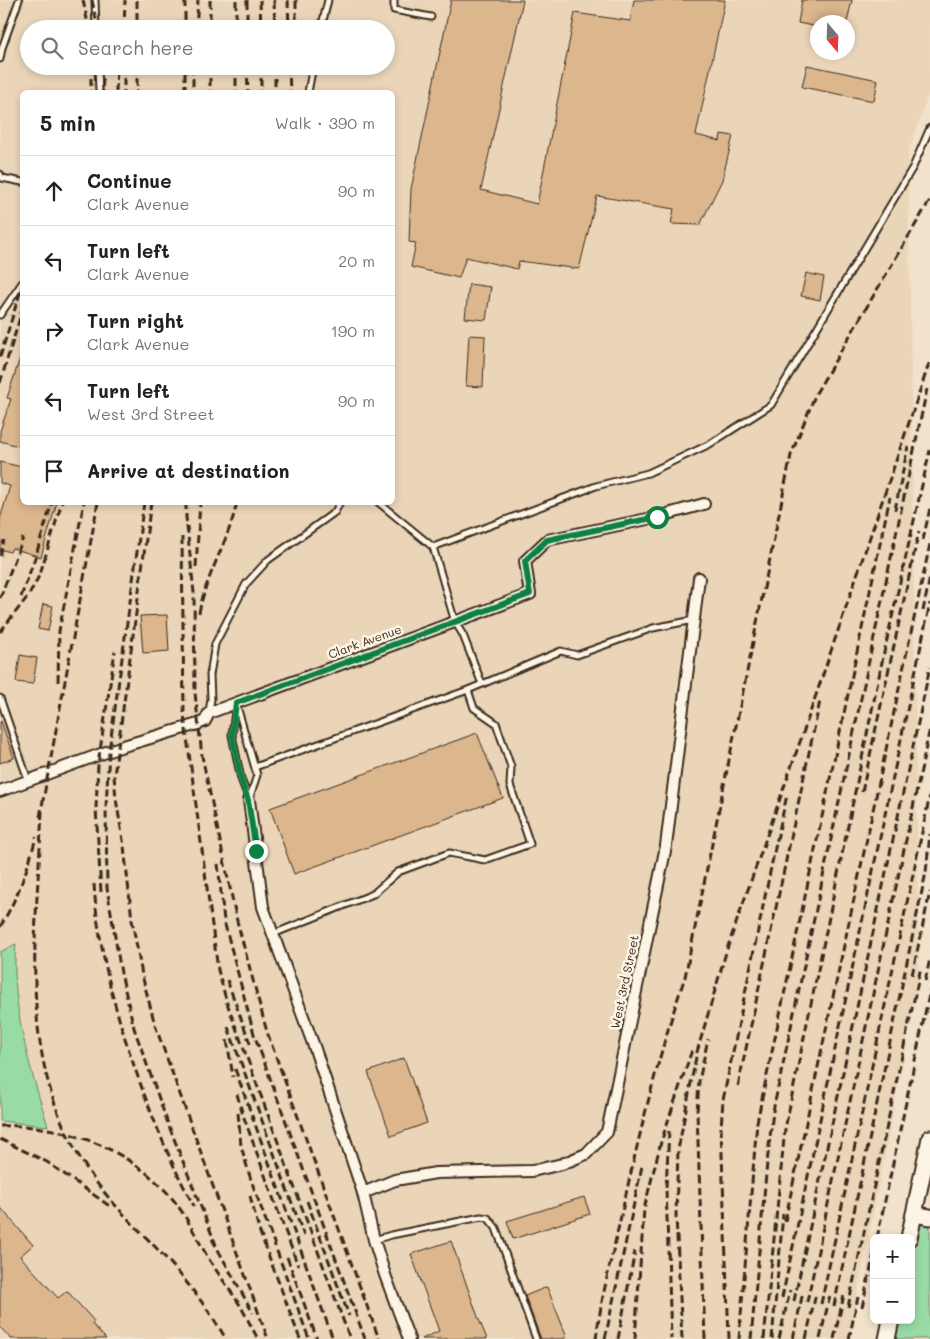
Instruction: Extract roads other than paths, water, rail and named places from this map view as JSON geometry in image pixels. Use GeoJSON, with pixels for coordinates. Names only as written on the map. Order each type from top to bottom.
{"type":"FeatureCollection","features":[{"type":"Feature","properties":{"kind":"street","name":"Clark Avenue"},"geometry":{"type":"LineString","coordinates":[[0,791],[120,747],[198,724],[205,720],[209,713],[530,594],[525,561],[547,540],[657,517],[704,504]]}},
{"type":"Feature","properties":{"kind":"street","name":"West 3rd Street"},"geometry":{"type":"LineString","coordinates":[[363,1194],[395,1180],[436,1173],[532,1171],[562,1164],[586,1154],[607,1132],[666,846],[699,578]]}},
{"type":"Feature","properties":{"kind":"street"},"geometry":{"type":"LineString","coordinates":[[248,800],[263,907],[315,1048],[363,1194],[374,1240],[409,1339]]}},
{"type":"Feature","properties":{"kind":"street"},"geometry":{"type":"LineString","coordinates":[[910,1234],[930,1138]]}},
{"type":"Feature","properties":{"kind":"street"},"geometry":{"type":"LineString","coordinates":[[914,1214],[930,1217]]}},
{"type":"Feature","properties":{"kind":"street"},"geometry":{"type":"LineString","coordinates":[[886,1339],[890,1324]]}},
{"type":"Feature","properties":{"kind":"lane"},"geometry":{"type":"LineString","coordinates":[[0,59],[19,0]]}},
{"type":"Feature","properties":{"kind":"lane"},"geometry":{"type":"LineString","coordinates":[[95,0],[96,20]]}},
{"type":"Feature","properties":{"kind":"lane"},"geometry":{"type":"LineString","coordinates":[[324,20],[328,0]]}},
{"type":"Feature","properties":{"kind":"lane"},"geometry":{"type":"LineString","coordinates":[[394,0],[394,10],[431,17]]}},
{"type":"Feature","properties":{"kind":"lane"},"geometry":{"type":"LineString","coordinates":[[98,75],[99,90]]}},
{"type":"Feature","properties":{"kind":"lane"},"geometry":{"type":"LineString","coordinates":[[308,90],[311,75]]}},
{"type":"Feature","properties":{"kind":"lane"},"geometry":{"type":"LineString","coordinates":[[433,547],[596,486],[648,473],[710,444],[771,405],[913,167],[930,128]]}},
{"type":"Feature","properties":{"kind":"lane"},"geometry":{"type":"LineString","coordinates":[[0,174],[2,178],[20,182]]}},
{"type":"Feature","properties":{"kind":"lane"},"geometry":{"type":"LineString","coordinates":[[0,315],[20,286]]}},
{"type":"Feature","properties":{"kind":"lane"},"geometry":{"type":"LineString","coordinates":[[209,713],[211,699],[210,676],[215,644],[246,584],[268,560],[335,512],[338,505]]}},
{"type":"Feature","properties":{"kind":"lane"},"geometry":{"type":"LineString","coordinates":[[382,505],[433,547],[455,622],[463,635],[482,684]]}},
{"type":"Feature","properties":{"kind":"lane"},"geometry":{"type":"LineString","coordinates":[[255,767],[468,690],[561,651],[577,655],[653,628],[694,620]]}},
{"type":"Feature","properties":{"kind":"lane"},"geometry":{"type":"LineString","coordinates":[[273,934],[373,894],[398,872],[449,853],[485,860],[530,844],[510,785],[511,767],[496,723],[474,708],[468,690]]}},
{"type":"Feature","properties":{"kind":"lane"},"geometry":{"type":"LineString","coordinates":[[0,698],[29,781]]}},
{"type":"Feature","properties":{"kind":"lane"},"geometry":{"type":"LineString","coordinates":[[236,703],[257,775],[248,800]]}},
{"type":"Feature","properties":{"kind":"lane"},"geometry":{"type":"LineString","coordinates":[[236,703],[232,735],[241,779],[248,800]]}},
{"type":"Feature","properties":{"kind":"lane"},"geometry":{"type":"LineString","coordinates":[[374,1240],[481,1217],[488,1218],[496,1228],[536,1339]]}},
{"type":"Feature","properties":{"kind":"railway"},"geometry":{"type":"LineString","coordinates":[[83,0],[87,20]]}},
{"type":"Feature","properties":{"kind":"railway"},"geometry":{"type":"LineString","coordinates":[[92,0],[96,20]]}},
{"type":"Feature","properties":{"kind":"railway"},"geometry":{"type":"LineString","coordinates":[[124,20],[125,0]]}},
{"type":"Feature","properties":{"kind":"railway"},"geometry":{"type":"LineString","coordinates":[[137,0],[137,20]]}},
{"type":"Feature","properties":{"kind":"railway"},"geometry":{"type":"LineString","coordinates":[[185,0],[185,20]]}},
{"type":"Feature","properties":{"kind":"railway"},"geometry":{"type":"LineString","coordinates":[[197,20],[198,0]]}},
{"type":"Feature","properties":{"kind":"railway"},"geometry":{"type":"LineString","coordinates":[[210,0],[210,20]]}},
{"type":"Feature","properties":{"kind":"railway"},"geometry":{"type":"LineString","coordinates":[[236,0],[236,20]]}},
{"type":"Feature","properties":{"kind":"railway"},"geometry":{"type":"LineString","coordinates":[[247,0],[247,20]]}},
{"type":"Feature","properties":{"kind":"railway"},"geometry":{"type":"LineString","coordinates":[[260,0],[261,20]]}},
{"type":"Feature","properties":{"kind":"railway"},"geometry":{"type":"LineString","coordinates":[[274,0],[275,20]]}},
{"type":"Feature","properties":{"kind":"railway"},"geometry":{"type":"LineString","coordinates":[[288,0],[289,20]]}},
{"type":"Feature","properties":{"kind":"railway"},"geometry":{"type":"LineString","coordinates":[[296,0],[296,19]]}},
{"type":"Feature","properties":{"kind":"railway"},"geometry":{"type":"LineString","coordinates":[[91,75],[91,90]]}},
{"type":"Feature","properties":{"kind":"railway"},"geometry":{"type":"LineString","coordinates":[[102,75],[103,90]]}},
{"type":"Feature","properties":{"kind":"railway"},"geometry":{"type":"LineString","coordinates":[[116,90],[117,75]]}},
{"type":"Feature","properties":{"kind":"railway"},"geometry":{"type":"LineString","coordinates":[[124,75],[124,90]]}},
{"type":"Feature","properties":{"kind":"railway"},"geometry":{"type":"LineString","coordinates":[[137,75],[137,90]]}},
{"type":"Feature","properties":{"kind":"railway"},"geometry":{"type":"LineString","coordinates":[[185,75],[185,90]]}},
{"type":"Feature","properties":{"kind":"railway"},"geometry":{"type":"LineString","coordinates":[[193,75],[193,90]]}},
{"type":"Feature","properties":{"kind":"railway"},"geometry":{"type":"LineString","coordinates":[[210,75],[210,90]]}},
{"type":"Feature","properties":{"kind":"railway"},"geometry":{"type":"LineString","coordinates":[[236,75],[236,90]]}},
{"type":"Feature","properties":{"kind":"railway"},"geometry":{"type":"LineString","coordinates":[[247,75],[248,90]]}},
{"type":"Feature","properties":{"kind":"railway"},"geometry":{"type":"LineString","coordinates":[[261,75],[261,90]]}},
{"type":"Feature","properties":{"kind":"railway"},"geometry":{"type":"LineString","coordinates":[[275,75],[275,90]]}},
{"type":"Feature","properties":{"kind":"railway"},"geometry":{"type":"LineString","coordinates":[[289,75],[290,90]]}},
{"type":"Feature","properties":{"kind":"railway"},"geometry":{"type":"LineString","coordinates":[[596,1339],[607,1278],[642,1126],[666,1036],[685,977],[791,455],[816,393],[930,200]]}},
{"type":"Feature","properties":{"kind":"railway"},"geometry":{"type":"LineString","coordinates":[[0,357],[20,292]]}},
{"type":"Feature","properties":{"kind":"railway"},"geometry":{"type":"LineString","coordinates":[[0,383],[20,318]]}},
{"type":"Feature","properties":{"kind":"railway"},"geometry":{"type":"LineString","coordinates":[[682,1339],[676,1216],[678,1150],[697,1052],[727,949],[930,361]]}},
{"type":"Feature","properties":{"kind":"railway"},"geometry":{"type":"LineString","coordinates":[[751,1339],[773,1111],[927,389]]}},
{"type":"Feature","properties":{"kind":"railway"},"geometry":{"type":"LineString","coordinates":[[895,510],[908,446]]}},
{"type":"Feature","properties":{"kind":"railway"},"geometry":{"type":"LineString","coordinates":[[764,1339],[785,1129],[883,657],[930,450]]}},
{"type":"Feature","properties":{"kind":"railway"},"geometry":{"type":"LineString","coordinates":[[739,1339],[757,1122],[890,497]]}},
{"type":"Feature","properties":{"kind":"railway"},"geometry":{"type":"LineString","coordinates":[[21,597],[51,505]]}},
{"type":"Feature","properties":{"kind":"railway"},"geometry":{"type":"LineString","coordinates":[[0,632],[29,595],[40,574],[61,505]]}},
{"type":"Feature","properties":{"kind":"railway"},"geometry":{"type":"LineString","coordinates":[[58,682],[59,631],[83,505]]}},
{"type":"Feature","properties":{"kind":"railway"},"geometry":{"type":"LineString","coordinates":[[40,817],[97,505]]}},
{"type":"Feature","properties":{"kind":"railway"},"geometry":{"type":"LineString","coordinates":[[144,505],[109,751],[106,807],[107,888],[121,973],[134,1028],[167,1121],[216,1245]]}},
{"type":"Feature","properties":{"kind":"railway"},"geometry":{"type":"LineString","coordinates":[[151,505],[114,776],[132,920],[142,975],[155,1025],[268,1339]]}},
{"type":"Feature","properties":{"kind":"railway"},"geometry":{"type":"LineString","coordinates":[[186,505],[194,593],[195,693],[202,756],[237,921],[267,1032],[379,1339]]}},
{"type":"Feature","properties":{"kind":"railway"},"geometry":{"type":"LineString","coordinates":[[196,567],[200,505]]}},
{"type":"Feature","properties":{"kind":"railway"},"geometry":{"type":"LineString","coordinates":[[199,613],[202,599],[229,530],[236,505]]}},
{"type":"Feature","properties":{"kind":"railway"},"geometry":{"type":"LineString","coordinates":[[923,540],[930,508]]}},
{"type":"Feature","properties":{"kind":"railway"},"geometry":{"type":"LineString","coordinates":[[862,792],[919,531]]}},
{"type":"Feature","properties":{"kind":"railway"},"geometry":{"type":"LineString","coordinates":[[182,537],[184,715],[218,970],[227,1003],[350,1339]]}},
{"type":"Feature","properties":{"kind":"railway"},"geometry":{"type":"LineString","coordinates":[[0,598],[23,538]]}},
{"type":"Feature","properties":{"kind":"railway"},"geometry":{"type":"LineString","coordinates":[[0,556],[4,540]]}},
{"type":"Feature","properties":{"kind":"railway"},"geometry":{"type":"LineString","coordinates":[[785,1221],[930,544]]}},
{"type":"Feature","properties":{"kind":"railway"},"geometry":{"type":"LineString","coordinates":[[923,611],[930,577]]}},
{"type":"Feature","properties":{"kind":"railway"},"geometry":{"type":"LineString","coordinates":[[782,1298],[930,603]]}},
{"type":"Feature","properties":{"kind":"railway"},"geometry":{"type":"LineString","coordinates":[[101,892],[96,808],[98,764],[115,651]]}},
{"type":"Feature","properties":{"kind":"railway"},"geometry":{"type":"LineString","coordinates":[[794,1301],[930,667]]}},
{"type":"Feature","properties":{"kind":"railway"},"geometry":{"type":"LineString","coordinates":[[738,1086],[820,701]]}},
{"type":"Feature","properties":{"kind":"railway"},"geometry":{"type":"LineString","coordinates":[[807,1302],[930,728]]}},
{"type":"Feature","properties":{"kind":"railway"},"geometry":{"type":"LineString","coordinates":[[729,1339],[721,1128],[723,1100],[787,795]]}},
{"type":"Feature","properties":{"kind":"railway"},"geometry":{"type":"LineString","coordinates":[[821,1304],[930,795]]}},
{"type":"Feature","properties":{"kind":"railway"},"geometry":{"type":"LineString","coordinates":[[42,811],[36,910],[36,1006],[42,1054],[53,1100],[72,1144],[100,1187],[163,1255],[194,1292],[226,1339]]}},
{"type":"Feature","properties":{"kind":"railway"},"geometry":{"type":"LineString","coordinates":[[834,1306],[926,872],[930,834]]}},
{"type":"Feature","properties":{"kind":"railway"},"geometry":{"type":"LineString","coordinates":[[0,927],[12,906],[21,884],[36,837]]}},
{"type":"Feature","properties":{"kind":"railway"},"geometry":{"type":"LineString","coordinates":[[218,864],[224,921],[254,1034],[365,1339]]}},
{"type":"Feature","properties":{"kind":"railway"},"geometry":{"type":"LineString","coordinates":[[94,884],[99,933],[109,982],[122,1030],[170,1159],[194,1206]]}},
{"type":"Feature","properties":{"kind":"railway"},"geometry":{"type":"LineString","coordinates":[[912,975],[930,892]]}},
{"type":"Feature","properties":{"kind":"railway"},"geometry":{"type":"LineString","coordinates":[[925,981],[930,959]]}},
{"type":"Feature","properties":{"kind":"railway"},"geometry":{"type":"LineString","coordinates":[[848,1307],[921,967]]}},
{"type":"Feature","properties":{"kind":"railway"},"geometry":{"type":"LineString","coordinates":[[227,980],[251,1046]]}},
{"type":"Feature","properties":{"kind":"railway"},"geometry":{"type":"LineString","coordinates":[[878,1234],[930,990]]}},
{"type":"Feature","properties":{"kind":"railway"},"geometry":{"type":"LineString","coordinates":[[228,1027],[304,1236]]}},
{"type":"Feature","properties":{"kind":"railway"},"geometry":{"type":"LineString","coordinates":[[705,1339],[697,1113],[699,1081],[708,1039]]}},
{"type":"Feature","properties":{"kind":"railway"},"geometry":{"type":"LineString","coordinates":[[227,1040],[233,1077]]}},
{"type":"Feature","properties":{"kind":"railway"},"geometry":{"type":"LineString","coordinates":[[635,1339],[644,1209],[661,1142],[693,1047]]}},
{"type":"Feature","properties":{"kind":"railway"},"geometry":{"type":"LineString","coordinates":[[235,1069],[333,1339]]}},
{"type":"Feature","properties":{"kind":"railway"},"geometry":{"type":"LineString","coordinates":[[237,1094],[298,1266]]}},
{"type":"Feature","properties":{"kind":"railway"},"geometry":{"type":"LineString","coordinates":[[238,1113],[241,1146],[251,1180],[309,1339]]}},
{"type":"Feature","properties":{"kind":"railway"},"geometry":{"type":"LineString","coordinates":[[0,1126],[49,1129],[73,1135],[119,1154],[140,1168],[158,1184],[180,1209],[210,1261],[240,1305],[258,1339]]}},
{"type":"Feature","properties":{"kind":"railway"},"geometry":{"type":"LineString","coordinates":[[669,1131],[666,1188],[671,1339]]}},
{"type":"Feature","properties":{"kind":"railway"},"geometry":{"type":"LineString","coordinates":[[0,1139],[47,1162],[111,1207]]}},
{"type":"Feature","properties":{"kind":"railway"},"geometry":{"type":"LineString","coordinates":[[605,1339],[642,1166]]}},
{"type":"Feature","properties":{"kind":"railway"},"geometry":{"type":"LineString","coordinates":[[250,1196],[259,1230],[300,1339]]}},
{"type":"Feature","properties":{"kind":"railway"},"geometry":{"type":"LineString","coordinates":[[307,1201],[349,1316]]}},
{"type":"Feature","properties":{"kind":"railway"},"geometry":{"type":"LineString","coordinates":[[772,1339],[783,1214]]}},
{"type":"Feature","properties":{"kind":"railway"},"geometry":{"type":"LineString","coordinates":[[212,1239],[253,1313]]}},
{"type":"Feature","properties":{"kind":"railway"},"geometry":{"type":"LineString","coordinates":[[618,1339],[635,1251]]}},
{"type":"Feature","properties":{"kind":"railway"},"geometry":{"type":"LineString","coordinates":[[287,1257],[317,1339]]}},
{"type":"Feature","properties":{"kind":"railway"},"geometry":{"type":"LineString","coordinates":[[862,1307],[870,1272]]}},
{"type":"Feature","properties":{"kind":"railway"},"geometry":{"type":"LineString","coordinates":[[779,1339],[790,1290]]}},
{"type":"Feature","properties":{"kind":"railway"},"geometry":{"type":"LineString","coordinates":[[793,1339],[803,1292]]}},
{"type":"Feature","properties":{"kind":"railway"},"geometry":{"type":"LineString","coordinates":[[806,1339],[816,1293]]}},
{"type":"Feature","properties":{"kind":"railway"},"geometry":{"type":"LineString","coordinates":[[820,1339],[830,1295]]}},
{"type":"Feature","properties":{"kind":"railway"},"geometry":{"type":"LineString","coordinates":[[834,1339],[844,1295]]}},
{"type":"Feature","properties":{"kind":"railway"},"geometry":{"type":"LineString","coordinates":[[849,1339],[858,1297]]}}]}
